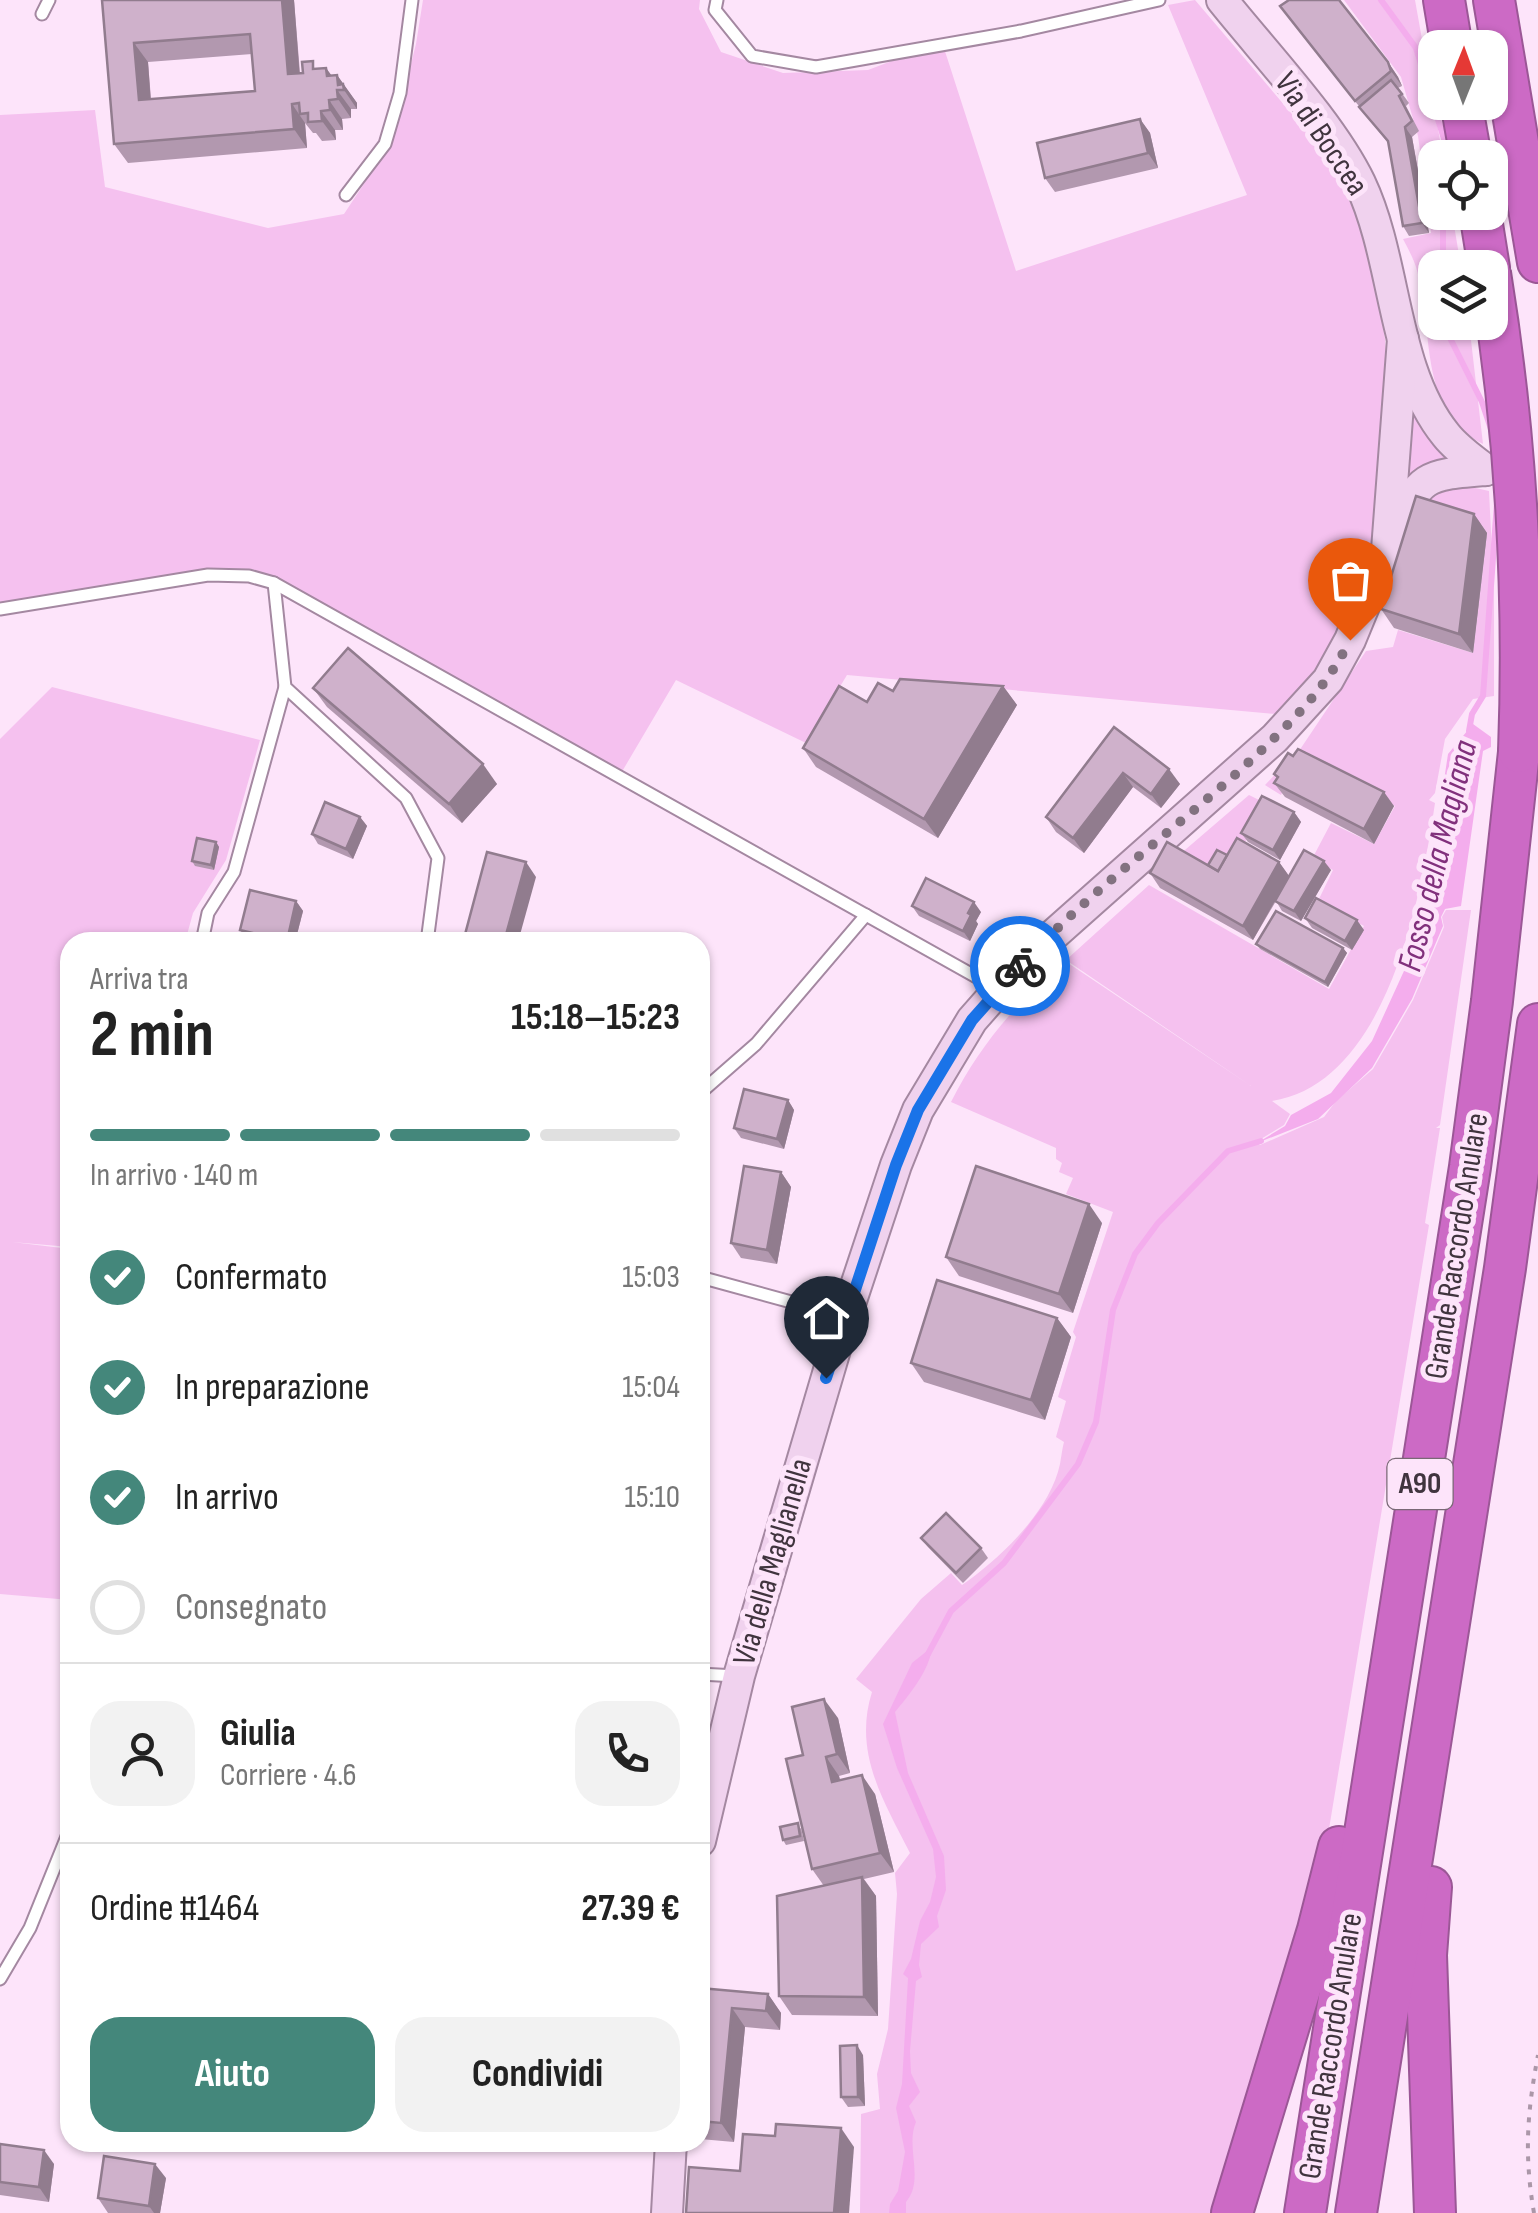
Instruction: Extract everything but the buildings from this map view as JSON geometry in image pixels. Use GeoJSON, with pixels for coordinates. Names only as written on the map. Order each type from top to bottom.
{"type":"FeatureCollection","features":[{"type":"Feature","properties":{"kind":"highway"},"geometry":{"type":"LineString","coordinates":[[1444,0],[1449,30]]}},
{"type":"Feature","properties":{"kind":"highway"},"geometry":{"type":"LineString","coordinates":[[1494,0],[1538,262]]}},
{"type":"Feature","properties":{"kind":"highway","name":"Grande Raccordo Anulare"},"geometry":{"type":"LineString","coordinates":[[1305,2213],[1470,1167],[1504,907],[1519,752],[1522,658],[1519,525],[1500,340]]}},
{"type":"Feature","properties":{"kind":"highway","name":"Grande Raccordo Anulare"},"geometry":{"type":"LineString","coordinates":[[1356,2213],[1506,1268],[1538,1024]]}},
{"type":"Feature","properties":{"kind":"highway"},"geometry":{"type":"LineString","coordinates":[[1506,1268],[1538,1160]]}},
{"type":"Feature","properties":{"kind":"highway"},"geometry":{"type":"LineString","coordinates":[[1434,1720],[1438,1798],[1426,1955],[1435,2213]]}},
{"type":"Feature","properties":{"kind":"highway"},"geometry":{"type":"LineString","coordinates":[[1232,2213],[1318,1930],[1345,1826],[1360,1783],[1379,1746]]}},
{"type":"Feature","properties":{"kind":"main road","name":"Via di Boccea"},"geometry":{"type":"LineString","coordinates":[[1222,0],[1324,128],[1357,178],[1384,250],[1403,338],[1432,415],[1454,444],[1486,470],[1442,474],[1424,482],[1408,500],[1387,550]]}},
{"type":"Feature","properties":{"kind":"main road","name":"Via della Maglianella"},"geometry":{"type":"LineString","coordinates":[[710,1799],[739,1676],[846,1316],[918,1110],[972,1020],[998,989],[1062,924],[1223,785],[1314,698],[1346,650],[1387,550],[1403,338]]}},
{"type":"Feature","properties":{"kind":"main road"},"geometry":{"type":"LineString","coordinates":[[666,2213],[670,2152]]}},
{"type":"Feature","properties":{"kind":"lane"},"geometry":{"type":"LineString","coordinates":[[42,14],[50,0]]}},
{"type":"Feature","properties":{"kind":"lane"},"geometry":{"type":"LineString","coordinates":[[346,194],[384,144],[400,93],[412,0]]}},
{"type":"Feature","properties":{"kind":"lane"},"geometry":{"type":"LineString","coordinates":[[717,0],[716,10],[752,56],[816,67],[1159,0]]}},
{"type":"Feature","properties":{"kind":"lane"},"geometry":{"type":"LineString","coordinates":[[0,609],[208,575],[249,576],[274,583],[998,989]]}},
{"type":"Feature","properties":{"kind":"lane"},"geometry":{"type":"LineString","coordinates":[[204,932],[208,913],[234,872],[285,687],[274,583]]}},
{"type":"Feature","properties":{"kind":"lane"},"geometry":{"type":"LineString","coordinates":[[285,687],[406,798],[438,858],[427,932]]}},
{"type":"Feature","properties":{"kind":"lane"},"geometry":{"type":"LineString","coordinates":[[710,1084],[756,1044],[866,914]]}},
{"type":"Feature","properties":{"kind":"lane"},"geometry":{"type":"LineString","coordinates":[[710,1281],[846,1316]]}},
{"type":"Feature","properties":{"kind":"lane"},"geometry":{"type":"LineString","coordinates":[[710,1675],[739,1676]]}},
{"type":"Feature","properties":{"kind":"lane"},"geometry":{"type":"LineString","coordinates":[[0,1979],[30,1928],[60,1854]]}},
{"type":"Feature","properties":{"kind":"path"},"geometry":{"type":"LineString","coordinates":[[1534,2213],[1526,2169],[1526,2131],[1538,2055]]}},
{"type":"Feature","properties":{"kind":"shaded area"},"geometry":{"type":"Polygon","coordinates":[[[423,0],[700,0],[699,9],[721,52],[783,73],[868,70],[942,42],[1016,271],[1247,195],[1168,5],[1195,0],[1325,153],[1351,199],[1372,264],[1385,339],[1391,480],[1378,573],[1297,716],[847,675],[806,743],[676,680],[620,775],[274,583],[218,575],[0,609],[0,115],[95,110],[105,187],[268,228],[344,214],[391,143],[423,0]]]}},
{"type":"Feature","properties":{"kind":"shaded area"},"geometry":{"type":"Polygon","coordinates":[[[1344,0],[1415,0],[1420,30],[1418,120],[1436,120],[1440,140],[1419,140],[1401,77],[1344,0]]]}},
{"type":"Feature","properties":{"kind":"shaded area"},"geometry":{"type":"Polygon","coordinates":[[[1431,230],[1455,230],[1458,250],[1418,250],[1418,276],[1403,239],[1431,230]]]}},
{"type":"Feature","properties":{"kind":"shaded area"},"geometry":{"type":"Polygon","coordinates":[[[1428,340],[1471,340],[1483,444],[1462,429],[1447,411],[1431,366],[1428,340]]]}},
{"type":"Feature","properties":{"kind":"shaded area"},"geometry":{"type":"Polygon","coordinates":[[[1413,407],[1454,458],[1406,475],[1413,407]]]}},
{"type":"Feature","properties":{"kind":"shaded area"},"geometry":{"type":"Polygon","coordinates":[[[1462,485],[1489,491],[1494,696],[1473,699],[1445,739],[1435,793],[1429,800],[1435,803],[1429,842],[1408,934],[1370,1024],[1344,1060],[1311,1087],[1272,1101],[1290,1114],[1284,1125],[1256,1142],[1260,1145],[1324,1117],[1336,1101],[1373,1069],[1413,1000],[1444,927],[1442,917],[1446,910],[1471,910],[1440,1125],[1436,1128],[1440,1128],[1425,1223],[1429,1225],[1329,1829],[1319,1878],[1218,2213],[860,2213],[861,2114],[880,2109],[877,2074],[888,2029],[895,1873],[910,1853],[890,1814],[869,1755],[867,1714],[872,1692],[856,1679],[921,1599],[951,1573],[962,1585],[977,1574],[1022,1532],[1046,1499],[1064,1442],[1056,1437],[1066,1401],[1058,1397],[1076,1337],[1073,1332],[1113,1212],[1066,1194],[1073,1178],[1059,1172],[1062,1163],[1056,1159],[1056,1148],[951,1102],[1001,1026],[1065,961],[1251,1086],[1066,960],[1149,885],[1329,989],[1364,926],[1318,901],[1333,870],[1312,859],[1331,823],[1374,844],[1395,806],[1309,763],[1289,778],[1281,795],[1265,785],[1301,748],[1366,651],[1393,647],[1398,630],[1473,653],[1487,532],[1430,514],[1424,494],[1462,485]]]}},
{"type":"Feature","properties":{"kind":"shaded area"},"geometry":{"type":"Polygon","coordinates":[[[52,687],[260,740],[226,860],[193,913],[188,932],[60,932],[60,1246],[12,1242],[60,1248],[60,1599],[0,1594],[0,739],[52,687]]]}},
{"type":"Feature","properties":{"kind":"shaded area"},"geometry":{"type":"Polygon","coordinates":[[[1249,795],[1267,804],[1245,842],[1238,864],[1208,873],[1178,856],[1249,795]]]}},
{"type":"Feature","properties":{"kind":"water"},"geometry":{"type":"Polygon","coordinates":[[[1473,724],[1491,737],[1491,747],[1483,751],[1461,906],[1445,909],[1441,917],[1443,926],[1412,999],[1372,1068],[1318,1119],[1257,1143],[1285,1126],[1291,1115],[1331,1093],[1372,1041],[1414,949],[1427,893],[1448,754],[1473,724]]]}},
{"type":"Feature","properties":{"kind":"water"},"geometry":{"type":"Polygon","coordinates":[[[932,1647],[923,1673],[895,1712],[908,1773],[944,1856],[946,1890],[937,1916],[939,1927],[921,1944],[922,1977],[916,1981],[910,2051],[911,2073],[920,2092],[909,2106],[916,2122],[912,2142],[914,2184],[906,2213],[889,2213],[898,2191],[905,2152],[896,2108],[902,2084],[908,1978],[903,1974],[936,1877],[933,1849],[897,1768],[883,1724],[912,1663],[932,1647]]]}},
{"type":"Feature","properties":{"kind":"waterway","name":"Fosso della Magliana"},"geometry":{"type":"LineString","coordinates":[[1381,0],[1416,48],[1444,140]]}},
{"type":"Feature","properties":{"kind":"waterway","name":"Fosso della Magliana"},"geometry":{"type":"LineString","coordinates":[[1443,230],[1443,250]]}},
{"type":"Feature","properties":{"kind":"waterway","name":"Fosso della Magliana"},"geometry":{"type":"LineString","coordinates":[[1451,340],[1482,402],[1492,432]]}},
{"type":"Feature","properties":{"kind":"waterway","name":"Fosso della Magliana"},"geometry":{"type":"LineString","coordinates":[[1469,731],[1472,714],[1483,696],[1497,503]]}},
{"type":"Feature","properties":{"kind":"waterway","name":"Fosso della Magliana"},"geometry":{"type":"LineString","coordinates":[[928,1654],[951,1611],[1004,1563],[1078,1464],[1096,1422],[1113,1310],[1135,1254],[1158,1223],[1228,1151],[1261,1141]]}},
{"type":"Feature","properties":{"kind":"way so far"},"geometry":{"type":"LineString","coordinates":[[1020,966],[1062,924],[1275,738],[1328,680],[1350,640]]}},
{"type":"Feature","properties":{"kind":"route"},"geometry":{"type":"LineString","coordinates":[[826,1378],[918,1110],[972,1020],[1020,966]]}}]}
